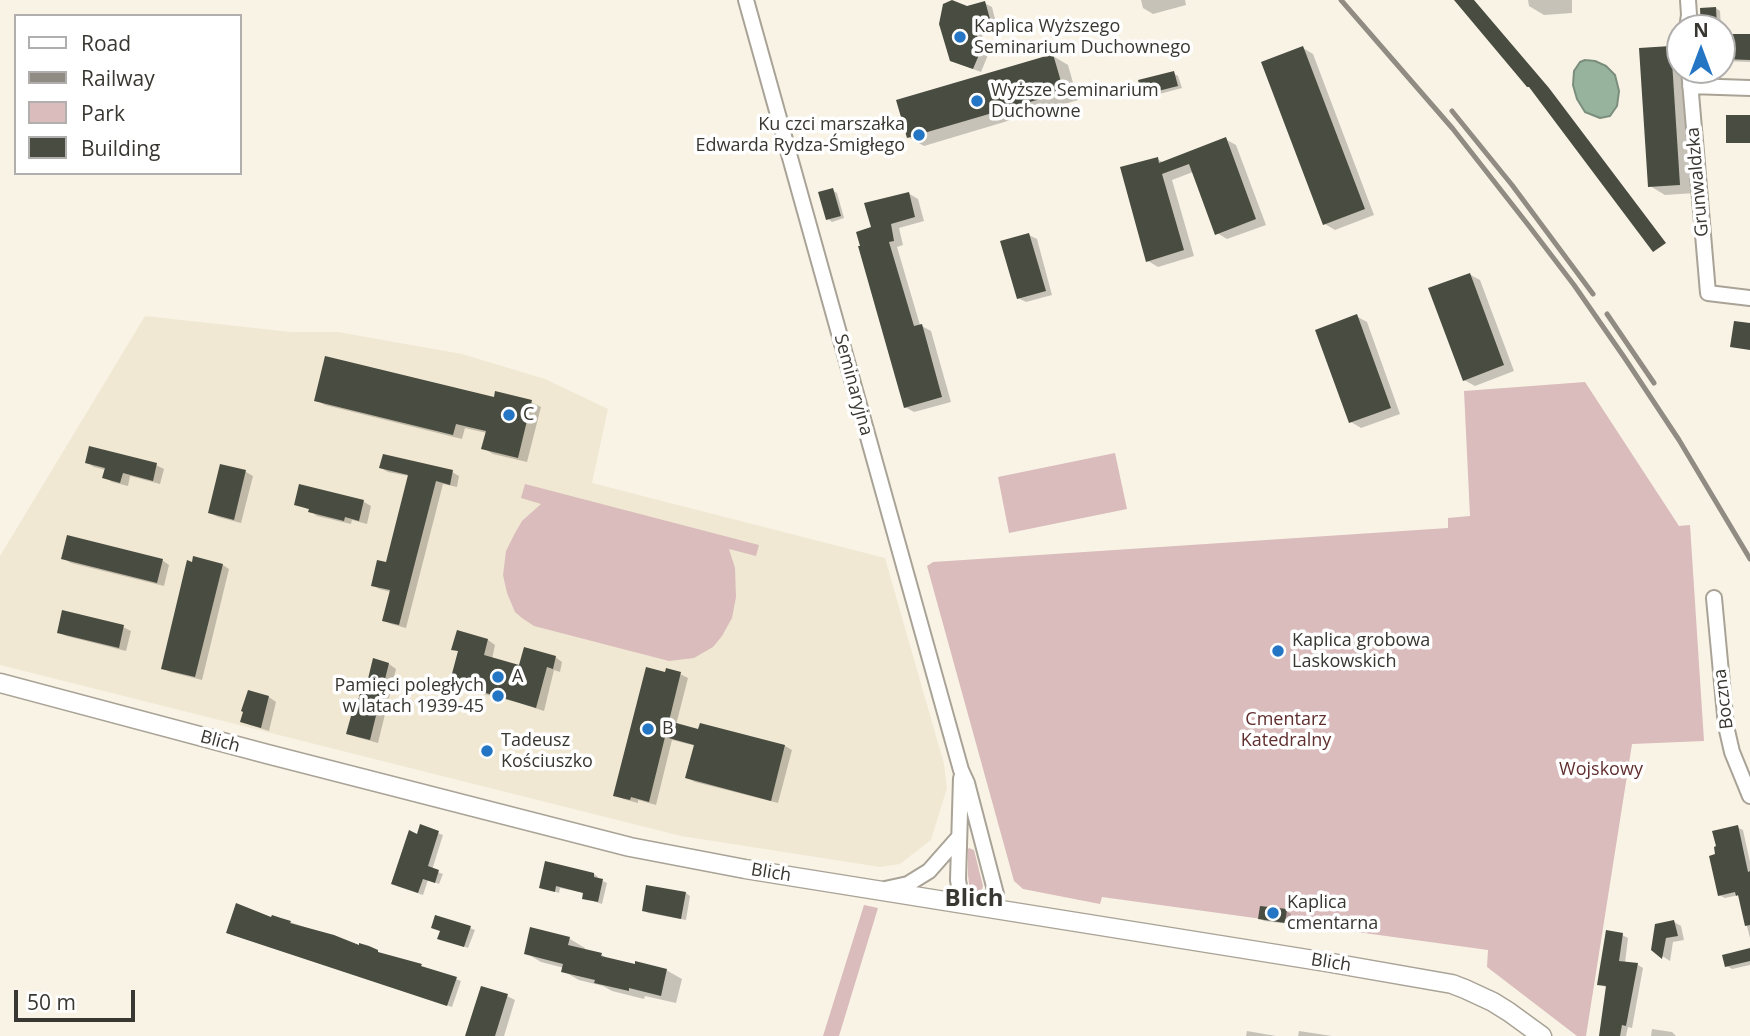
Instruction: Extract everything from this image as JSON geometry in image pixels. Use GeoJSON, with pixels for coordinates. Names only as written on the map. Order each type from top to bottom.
{"type":"FeatureCollection","features":[{"type":"Feature","properties":{"kind":"street","name":"Seminaryjna"},"geometry":{"type":"LineString","coordinates":[[746,0],[961,770],[967,783],[996,894],[994,908]]}},
{"type":"Feature","properties":{"kind":"street"},"geometry":{"type":"LineString","coordinates":[[1690,86],[1750,88]]}},
{"type":"Feature","properties":{"kind":"street","name":"Grunwaldzka"},"geometry":{"type":"LineString","coordinates":[[1690,86],[1708,293],[1750,298]]}},
{"type":"Feature","properties":{"kind":"street","name":"Boczna"},"geometry":{"type":"LineString","coordinates":[[1714,598],[1726,726],[1732,752],[1750,796]]}},
{"type":"Feature","properties":{"kind":"street","name":"Blich"},"geometry":{"type":"LineString","coordinates":[[0,683],[630,846],[745,869],[1440,982],[1465,989],[1493,1002],[1542,1036]]}},
{"type":"Feature","properties":{"kind":"street","name":"Seminaryjna"},"geometry":{"type":"LineString","coordinates":[[961,770],[958,880],[962,904]]}},
{"type":"Feature","properties":{"kind":"street"},"geometry":{"type":"LineString","coordinates":[[880,890],[908,884],[929,871],[959,837]]}},
{"type":"Feature","properties":{"kind":"shaded area"},"geometry":{"type":"Polygon","coordinates":[[[1585,60],[1606,66],[1615,75],[1619,91],[1617,106],[1610,116],[1600,118],[1585,112],[1577,99],[1573,85],[1574,71],[1580,62],[1585,60]]]}},
{"type":"Feature","properties":{"kind":"shaded area"},"geometry":{"type":"Polygon","coordinates":[[[145,316],[291,332],[338,332],[462,354],[545,379],[608,409],[592,483],[885,558],[944,764],[947,788],[931,840],[900,864],[880,867],[681,836],[0,665],[0,556],[145,316]]]}},
{"type":"Feature","properties":{"kind":"green space","name":"Cmentarz Katedralny"},"geometry":{"type":"Polygon","coordinates":[[[1585,382],[1679,526],[1690,525],[1704,741],[1632,744],[1586,1036],[1577,1036],[1487,967],[1488,950],[1102,897],[1100,904],[1023,889],[1014,881],[927,566],[933,562],[1448,528],[1448,518],[1470,516],[1464,391],[1585,382]]]}},
{"type":"Feature","properties":{"kind":"green space"},"geometry":{"type":"Polygon","coordinates":[[[1115,453],[1127,509],[1009,533],[998,477],[1115,453]]]}},
{"type":"Feature","properties":{"kind":"green space"},"geometry":{"type":"Polygon","coordinates":[[[525,484],[759,545],[756,556],[729,549],[735,568],[736,597],[732,618],[713,647],[694,658],[669,661],[534,626],[515,612],[503,575],[506,551],[522,521],[541,504],[521,498],[525,484]]]}},
{"type":"Feature","properties":{"kind":"green space"},"geometry":{"type":"Polygon","coordinates":[[[969,848],[974,850],[983,886],[980,895],[976,897],[970,892],[969,848]]]}},
{"type":"Feature","properties":{"kind":"green space"},"geometry":{"type":"Polygon","coordinates":[[[864,905],[878,908],[839,1036],[823,1036],[864,905]]]}},
{"type":"Feature","properties":{"kind":"building","name":"Kaplica Wyższego Seminarium Duchownego"},"geometry":{"type":"Polygon","coordinates":[[[952,0],[967,6],[985,1],[990,19],[974,24],[981,50],[973,69],[950,61],[939,24],[943,4],[952,0]]]}},
{"type":"Feature","properties":{"kind":"building"},"geometry":{"type":"Polygon","coordinates":[[[1454,0],[1474,0],[1549,88],[1666,243],[1653,252],[1529,87],[1454,0]]]}},
{"type":"Feature","properties":{"kind":"building"},"geometry":{"type":"Polygon","coordinates":[[[1716,7],[1716,14],[1700,14],[1700,8],[1716,7]]]}},
{"type":"Feature","properties":{"kind":"building"},"geometry":{"type":"Polygon","coordinates":[[[1736,34],[1750,34],[1750,60],[1736,60],[1736,34]]]}},
{"type":"Feature","properties":{"kind":"building"},"geometry":{"type":"Polygon","coordinates":[[[1303,46],[1365,209],[1323,225],[1261,62],[1303,46]]]}},
{"type":"Feature","properties":{"kind":"building"},"geometry":{"type":"Polygon","coordinates":[[[1666,46],[1666,84],[1673,84],[1680,185],[1648,187],[1639,48],[1666,46]]]}},
{"type":"Feature","properties":{"kind":"building"},"geometry":{"type":"Polygon","coordinates":[[[1053,54],[1064,92],[907,138],[896,100],[1053,54]]]}},
{"type":"Feature","properties":{"kind":"building"},"geometry":{"type":"Polygon","coordinates":[[[1174,71],[1178,86],[1142,95],[1138,80],[1174,71]]]}},
{"type":"Feature","properties":{"kind":"building"},"geometry":{"type":"Polygon","coordinates":[[[1726,115],[1750,115],[1750,143],[1726,143],[1726,115]]]}},
{"type":"Feature","properties":{"kind":"building"},"geometry":{"type":"Polygon","coordinates":[[[1226,137],[1256,219],[1215,235],[1189,164],[1162,174],[1184,250],[1146,262],[1120,167],[1158,157],[1159,163],[1226,137]]]}},
{"type":"Feature","properties":{"kind":"building"},"geometry":{"type":"Polygon","coordinates":[[[833,188],[841,216],[826,220],[818,192],[833,188]]]}},
{"type":"Feature","properties":{"kind":"building"},"geometry":{"type":"Polygon","coordinates":[[[909,192],[915,217],[891,224],[894,241],[889,242],[914,326],[922,324],[942,397],[904,408],[856,232],[871,227],[864,203],[909,192]]]}},
{"type":"Feature","properties":{"kind":"building"},"geometry":{"type":"Polygon","coordinates":[[[1029,233],[1046,291],[1017,299],[1000,241],[1029,233]]]}},
{"type":"Feature","properties":{"kind":"building"},"geometry":{"type":"Polygon","coordinates":[[[1470,273],[1504,365],[1463,381],[1428,288],[1470,273]]]}},
{"type":"Feature","properties":{"kind":"building"},"geometry":{"type":"Polygon","coordinates":[[[1357,314],[1391,408],[1349,423],[1315,330],[1357,314]]]}},
{"type":"Feature","properties":{"kind":"building"},"geometry":{"type":"Polygon","coordinates":[[[1734,321],[1750,323],[1750,350],[1730,347],[1734,321]]]}},
{"type":"Feature","properties":{"kind":"building"},"geometry":{"type":"Polygon","coordinates":[[[325,356],[494,397],[495,391],[532,400],[518,458],[481,449],[486,431],[456,424],[453,435],[314,401],[325,356]]]}},
{"type":"Feature","properties":{"kind":"building"},"geometry":{"type":"Polygon","coordinates":[[[89,446],[157,463],[153,481],[123,473],[120,483],[102,478],[105,468],[85,463],[89,446]]]}},
{"type":"Feature","properties":{"kind":"building"},"geometry":{"type":"Polygon","coordinates":[[[383,454],[453,470],[450,485],[436,481],[399,625],[382,621],[390,590],[371,586],[377,560],[386,562],[408,475],[379,468],[383,454]]]}},
{"type":"Feature","properties":{"kind":"building"},"geometry":{"type":"Polygon","coordinates":[[[220,464],[246,470],[234,520],[208,513],[220,464]]]}},
{"type":"Feature","properties":{"kind":"building"},"geometry":{"type":"Polygon","coordinates":[[[299,484],[364,500],[359,521],[345,517],[344,521],[308,512],[309,509],[294,505],[299,484]]]}},
{"type":"Feature","properties":{"kind":"building"},"geometry":{"type":"Polygon","coordinates":[[[67,535],[163,559],[157,583],[61,559],[67,535]]]}},
{"type":"Feature","properties":{"kind":"building"},"geometry":{"type":"Polygon","coordinates":[[[193,556],[223,564],[195,677],[161,669],[187,560],[192,562],[193,556]]]}},
{"type":"Feature","properties":{"kind":"building"},"geometry":{"type":"Polygon","coordinates":[[[62,610],[124,625],[119,648],[57,633],[62,610]]]}},
{"type":"Feature","properties":{"kind":"building","name":"A"},"geometry":{"type":"Polygon","coordinates":[[[457,630],[488,639],[484,655],[519,665],[524,647],[556,656],[553,669],[547,667],[536,708],[449,685],[458,651],[451,650],[457,630]]]}},
{"type":"Feature","properties":{"kind":"building"},"geometry":{"type":"Polygon","coordinates":[[[373,658],[389,663],[370,740],[346,734],[363,682],[367,683],[373,658]]]}},
{"type":"Feature","properties":{"kind":"building"},"geometry":{"type":"Polygon","coordinates":[[[646,667],[665,672],[666,668],[681,672],[669,721],[698,729],[700,723],[785,745],[771,801],[685,778],[694,745],[665,737],[649,802],[613,796],[646,667]]]}},
{"type":"Feature","properties":{"kind":"building"},"geometry":{"type":"Polygon","coordinates":[[[248,690],[269,696],[261,728],[240,722],[248,690]]]}},
{"type":"Feature","properties":{"kind":"building"},"geometry":{"type":"Polygon","coordinates":[[[420,824],[439,831],[428,866],[439,870],[435,883],[423,879],[418,893],[391,884],[409,830],[417,834],[420,824]]]}},
{"type":"Feature","properties":{"kind":"building"},"geometry":{"type":"Polygon","coordinates":[[[1738,825],[1748,872],[1750,871],[1750,925],[1745,926],[1738,895],[1736,896],[1735,892],[1718,896],[1709,856],[1715,854],[1716,846],[1712,831],[1738,825]]]}},
{"type":"Feature","properties":{"kind":"building"},"geometry":{"type":"Polygon","coordinates":[[[545,861],[594,873],[594,877],[603,879],[598,902],[582,899],[583,893],[556,886],[555,892],[539,888],[545,861]]]}},
{"type":"Feature","properties":{"kind":"building"},"geometry":{"type":"Polygon","coordinates":[[[646,885],[686,892],[681,919],[642,911],[646,885]]]}},
{"type":"Feature","properties":{"kind":"building"},"geometry":{"type":"Polygon","coordinates":[[[236,903],[271,917],[272,915],[291,921],[290,923],[369,946],[378,952],[457,977],[447,1006],[226,933],[236,903]]]}},
{"type":"Feature","properties":{"kind":"building","name":"Kaplica cmentarna"},"geometry":{"type":"Polygon","coordinates":[[[1260,906],[1287,909],[1285,923],[1258,919],[1260,906]]]}},
{"type":"Feature","properties":{"kind":"building"},"geometry":{"type":"Polygon","coordinates":[[[435,915],[471,926],[464,947],[437,939],[440,931],[431,928],[435,915]]]}},
{"type":"Feature","properties":{"kind":"building"},"geometry":{"type":"Polygon","coordinates":[[[1674,920],[1678,936],[1666,938],[1662,959],[1651,950],[1655,924],[1674,920]]]}},
{"type":"Feature","properties":{"kind":"building"},"geometry":{"type":"Polygon","coordinates":[[[530,927],[570,937],[568,945],[602,953],[601,956],[667,969],[661,996],[594,983],[595,980],[561,972],[563,964],[524,954],[530,927]]]}},
{"type":"Feature","properties":{"kind":"building"},"geometry":{"type":"Polygon","coordinates":[[[1606,930],[1623,933],[1619,961],[1638,963],[1626,1026],[1622,1025],[1620,1036],[1599,1036],[1606,986],[1597,985],[1606,930]]]}},
{"type":"Feature","properties":{"kind":"building"},"geometry":{"type":"Polygon","coordinates":[[[1750,948],[1750,961],[1725,967],[1722,955],[1750,948]]]}},
{"type":"Feature","properties":{"kind":"building"},"geometry":{"type":"Polygon","coordinates":[[[481,986],[508,994],[495,1036],[465,1036],[481,986]]]}},
{"type":"Feature","properties":{"kind":"railway"},"geometry":{"type":"LineString","coordinates":[[1341,0],[1453,129],[1574,285],[1679,440],[1750,559]]}},
{"type":"Feature","properties":{"kind":"railway"},"geometry":{"type":"LineString","coordinates":[[1452,111],[1512,185],[1593,294]]}},
{"type":"Feature","properties":{"kind":"railway"},"geometry":{"type":"LineString","coordinates":[[1607,314],[1654,383]]}},
{"type":"Feature","properties":{"kind":"place","name":"Kaplica Wyższego Seminarium Duchownego"},"geometry":{"type":"Point","coordinates":[960,37]}},
{"type":"Feature","properties":{"kind":"place","name":"Wyższe Seminarium Duchowne"},"geometry":{"type":"Point","coordinates":[977,101]}},
{"type":"Feature","properties":{"kind":"place","name":"Ku czci marszałka Edwarda Rydza-Śmigłego"},"geometry":{"type":"Point","coordinates":[919,135]}},
{"type":"Feature","properties":{"kind":"place","name":"C"},"geometry":{"type":"Point","coordinates":[509,415]}},
{"type":"Feature","properties":{"kind":"place","name":"Kaplica grobowa Laskowskich"},"geometry":{"type":"Point","coordinates":[1278,651]}},
{"type":"Feature","properties":{"kind":"place","name":"A"},"geometry":{"type":"Point","coordinates":[498,677]}},
{"type":"Feature","properties":{"kind":"place","name":"Pamięci poległych w latach 1939-45"},"geometry":{"type":"Point","coordinates":[498,696]}},
{"type":"Feature","properties":{"kind":"place","name":"B"},"geometry":{"type":"Point","coordinates":[648,729]}},
{"type":"Feature","properties":{"kind":"place","name":"Tadeusz Kościuszko"},"geometry":{"type":"Point","coordinates":[487,751]}},
{"type":"Feature","properties":{"kind":"place","name":"Kaplica cmentarna"},"geometry":{"type":"Point","coordinates":[1273,913]}},
{"type":"Feature","properties":{"kind":"district","name":"Blich"},"geometry":{"type":"Point","coordinates":[974,899]}},
{"type":"Feature","properties":{"kind":"park label","name":"Wojskowy"},"geometry":{"type":"Point","coordinates":[1601,770]}}]}
